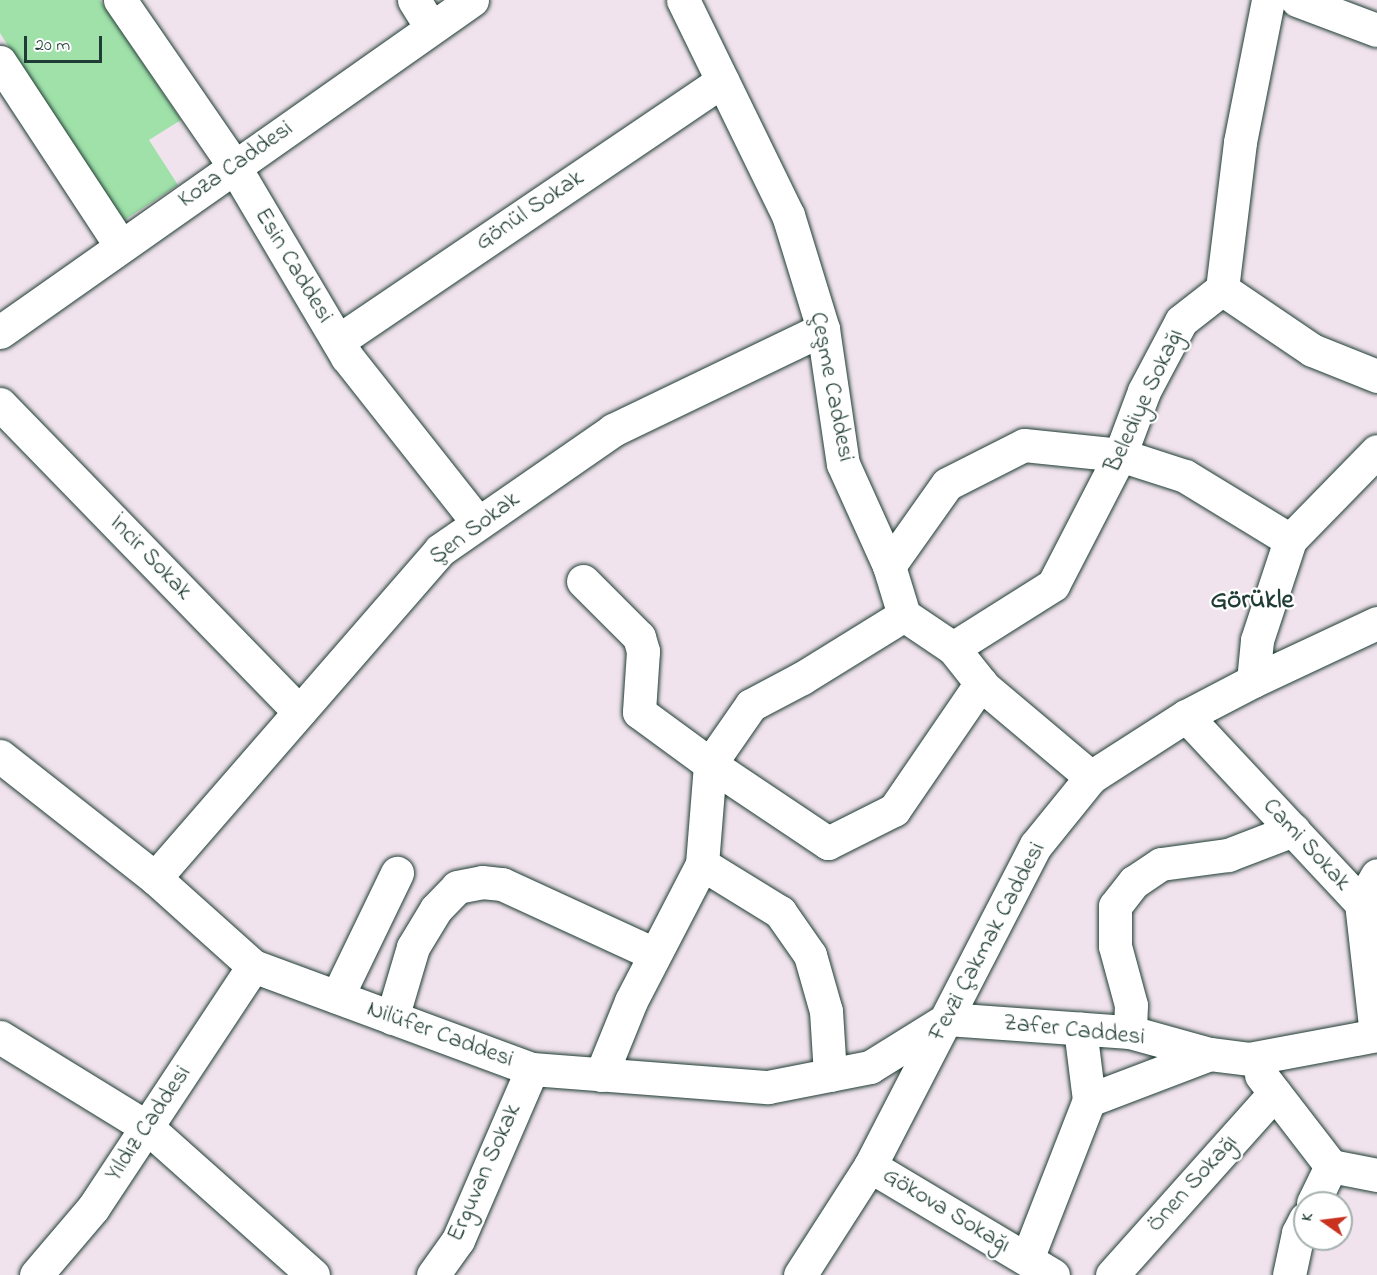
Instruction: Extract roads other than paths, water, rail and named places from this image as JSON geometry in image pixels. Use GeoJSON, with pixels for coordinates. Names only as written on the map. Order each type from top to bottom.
{"type":"FeatureCollection","features":[{"type":"Feature","properties":{"kind":"street","name":"Esin Caddesi"},"geometry":{"type":"LineString","coordinates":[[120,0],[234,166],[347,357],[478,523]]}},
{"type":"Feature","properties":{"kind":"street","name":"Koza Caddesi"},"geometry":{"type":"LineString","coordinates":[[0,332],[234,166],[423,13],[472,0]]}},
{"type":"Feature","properties":{"kind":"street","name":"Çeşme Caddesi"},"geometry":{"type":"LineString","coordinates":[[683,0],[788,215],[823,329],[843,464],[889,566],[904,615]]}},
{"type":"Feature","properties":{"kind":"street"},"geometry":{"type":"LineString","coordinates":[[1268,0],[1240,141],[1222,290],[1312,350],[1377,375]]}},
{"type":"Feature","properties":{"kind":"street"},"geometry":{"type":"LineString","coordinates":[[1297,0],[1377,30]]}},
{"type":"Feature","properties":{"kind":"street"},"geometry":{"type":"LineString","coordinates":[[0,62],[121,246]]}},
{"type":"Feature","properties":{"kind":"street","name":"Gönül Sokak"},"geometry":{"type":"LineString","coordinates":[[338,342],[722,81]]}},
{"type":"Feature","properties":{"kind":"street","name":"Belediye Sokağı"},"geometry":{"type":"LineString","coordinates":[[953,648],[1053,585],[1120,455],[1144,391],[1180,321],[1222,290]]}},
{"type":"Feature","properties":{"kind":"street","name":"Şen Sokak"},"geometry":{"type":"LineString","coordinates":[[155,878],[440,550],[613,430],[823,329]]}},
{"type":"Feature","properties":{"kind":"street","name":"İncir Sokak"},"geometry":{"type":"LineString","coordinates":[[0,404],[299,712]]}},
{"type":"Feature","properties":{"kind":"street"},"geometry":{"type":"LineString","coordinates":[[889,566],[947,484],[1024,445],[1120,455],[1185,476],[1290,540]]}},
{"type":"Feature","properties":{"kind":"street"},"geometry":{"type":"LineString","coordinates":[[1253,681],[1257,640],[1290,540],[1377,450]]}},
{"type":"Feature","properties":{"kind":"street"},"geometry":{"type":"LineString","coordinates":[[583,581],[639,637],[643,651],[639,712],[710,764],[828,843],[894,810],[981,683]]}},
{"type":"Feature","properties":{"kind":"street"},"geometry":{"type":"LineString","coordinates":[[602,1075],[631,1001],[702,864],[710,764],[751,705],[802,678],[904,615],[953,648],[981,683],[1091,777]]}},
{"type":"Feature","properties":{"kind":"street","name":"Fevzi Çakmak Caddesi"},"geometry":{"type":"LineString","coordinates":[[800,1275],[870,1166],[1036,845],[1091,777],[1186,716],[1253,681],[1377,623]]}},
{"type":"Feature","properties":{"kind":"street","name":"Cami Sokak"},"geometry":{"type":"LineString","coordinates":[[1186,716],[1361,903],[1377,1035]]}},
{"type":"Feature","properties":{"kind":"street","name":"Nilüfer Caddesi"},"geometry":{"type":"LineString","coordinates":[[5,768],[155,878],[253,966],[532,1069],[768,1087],[870,1067],[947,1019]]}},
{"type":"Feature","properties":{"kind":"street"},"geometry":{"type":"LineString","coordinates":[[1130,1032],[1131,1005],[1115,946],[1115,906],[1121,898],[1134,882],[1161,864],[1228,855],[1293,830]]}},
{"type":"Feature","properties":{"kind":"street"},"geometry":{"type":"LineString","coordinates":[[702,864],[780,912],[810,955],[826,1011],[830,1075]]}},
{"type":"Feature","properties":{"kind":"street"},"geometry":{"type":"LineString","coordinates":[[337,997],[397,873]]}},
{"type":"Feature","properties":{"kind":"street"},"geometry":{"type":"LineString","coordinates":[[1361,903],[1377,875]]}},
{"type":"Feature","properties":{"kind":"street"},"geometry":{"type":"LineString","coordinates":[[392,1018],[413,947],[436,909],[457,887],[482,882],[502,884],[654,954]]}},
{"type":"Feature","properties":{"kind":"street","name":"Yıldız Caddesi"},"geometry":{"type":"LineString","coordinates":[[36,1275],[93,1208],[253,966]]}},
{"type":"Feature","properties":{"kind":"street","name":"Zafer Caddesi"},"geometry":{"type":"LineString","coordinates":[[947,1019],[1130,1032],[1210,1054],[1249,1059],[1377,1035]]}},
{"type":"Feature","properties":{"kind":"street"},"geometry":{"type":"LineString","coordinates":[[1040,1267],[1089,1100],[1080,1029]]}},
{"type":"Feature","properties":{"kind":"street"},"geometry":{"type":"LineString","coordinates":[[0,1037],[148,1128],[313,1275]]}},
{"type":"Feature","properties":{"kind":"street"},"geometry":{"type":"LineString","coordinates":[[1089,1100],[1210,1054]]}},
{"type":"Feature","properties":{"kind":"street"},"geometry":{"type":"LineString","coordinates":[[1249,1059],[1331,1166],[1377,1175]]}},
{"type":"Feature","properties":{"kind":"street","name":"Erguvan Sokak"},"geometry":{"type":"LineString","coordinates":[[433,1275],[458,1240],[532,1069]]}},
{"type":"Feature","properties":{"kind":"street","name":"Önen Sokağı"},"geometry":{"type":"LineString","coordinates":[[1112,1275],[1275,1093]]}},
{"type":"Feature","properties":{"kind":"street","name":"Gökova Sokağı"},"geometry":{"type":"LineString","coordinates":[[870,1166],[1040,1267]]}},
{"type":"Feature","properties":{"kind":"street"},"geometry":{"type":"LineString","coordinates":[[1319,1191],[1331,1166]]}},
{"type":"Feature","properties":{"kind":"street"},"geometry":{"type":"LineString","coordinates":[[1289,1275],[1294,1251]]}},
{"type":"Feature","properties":{"kind":"district","name":"Görükle"},"geometry":{"type":"Point","coordinates":[1252,601]}}]}
